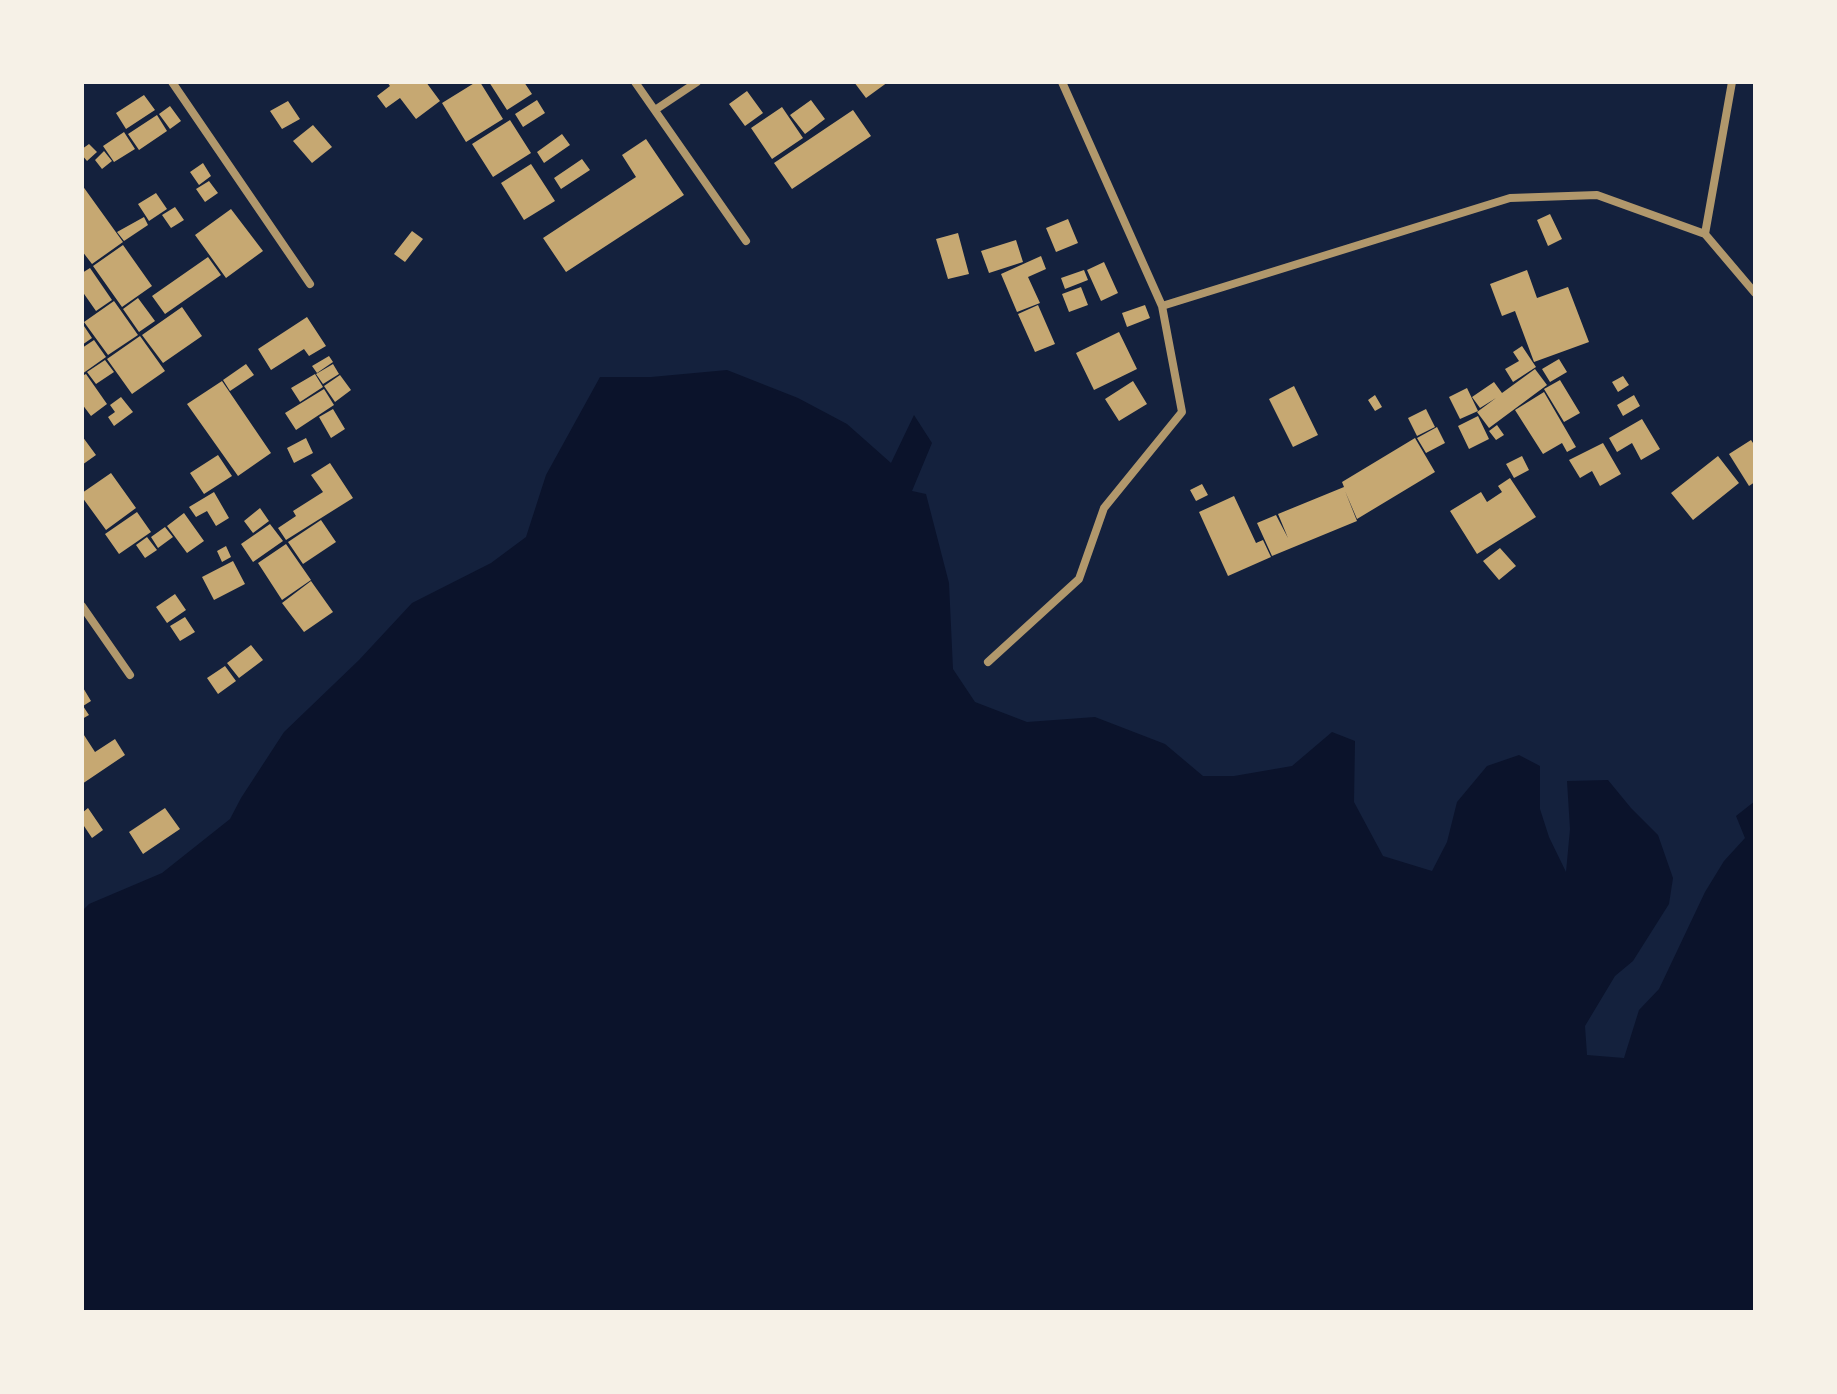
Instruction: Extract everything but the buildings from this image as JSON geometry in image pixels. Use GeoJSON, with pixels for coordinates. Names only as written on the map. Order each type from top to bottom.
{"type":"FeatureCollection","features":[{"type":"Feature","properties":{"kind":"street"},"geometry":{"type":"LineString","coordinates":[[172,82],[310,284]]}},
{"type":"Feature","properties":{"kind":"street"},"geometry":{"type":"LineString","coordinates":[[635,82],[746,241]]}},
{"type":"Feature","properties":{"kind":"street"},"geometry":{"type":"LineString","coordinates":[[655,110],[697,82]]}},
{"type":"Feature","properties":{"kind":"street"},"geometry":{"type":"LineString","coordinates":[[988,662],[1079,579],[1104,508],[1182,412],[1162,306],[1062,82]]}},
{"type":"Feature","properties":{"kind":"street"},"geometry":{"type":"LineString","coordinates":[[1705,234],[1732,82]]}},
{"type":"Feature","properties":{"kind":"street"},"geometry":{"type":"LineString","coordinates":[[1162,306],[1510,198],[1597,195],[1705,234],[1755,293]]}},
{"type":"Feature","properties":{"kind":"street"},"geometry":{"type":"LineString","coordinates":[[82,606],[130,675]]}},
{"type":"Feature","properties":{"kind":"water"},"geometry":{"type":"Polygon","coordinates":[[[727,370],[798,398],[847,424],[891,463],[914,415],[932,443],[912,491],[926,494],[949,583],[953,669],[975,702],[1027,722],[1095,717],[1165,744],[1203,776],[1234,776],[1292,766],[1332,732],[1355,741],[1354,802],[1383,856],[1432,871],[1447,842],[1457,802],[1487,766],[1519,755],[1540,766],[1540,809],[1566,872],[1570,829],[1567,781],[1608,780],[1658,835],[1673,878],[1669,904],[1633,961],[1615,976],[1585,1026],[1587,1055],[1624,1058],[1639,1010],[1659,989],[1705,892],[1724,861],[1745,838],[1736,816],[1755,801],[1755,1312],[82,1312],[82,911],[89,904],[162,873],[230,819],[284,732],[359,660],[412,603],[491,563],[526,537],[546,475],[600,377],[651,377],[727,370]]]}}]}
